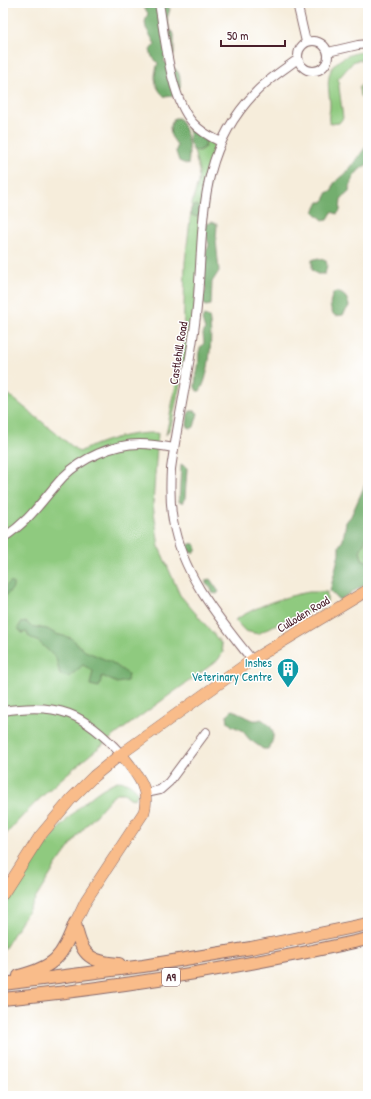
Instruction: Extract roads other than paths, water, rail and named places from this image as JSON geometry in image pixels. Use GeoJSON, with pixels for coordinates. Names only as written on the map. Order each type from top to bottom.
{"type":"FeatureCollection","features":[{"type":"Feature","properties":{"kind":"highway","name":"A9"},"geometry":{"type":"LineString","coordinates":[[75,923],[80,946],[90,958],[108,964],[143,966]]}},
{"type":"Feature","properties":{"kind":"highway","name":"A9"},"geometry":{"type":"LineString","coordinates":[[3,982],[43,969],[53,962],[62,952],[75,923]]}},
{"type":"Feature","properties":{"kind":"highway","name":"A9"},"geometry":{"type":"LineString","coordinates":[[3,982],[143,966],[251,948],[368,924]]}},
{"type":"Feature","properties":{"kind":"highway","name":"A9"},"geometry":{"type":"LineString","coordinates":[[3,999],[68,993],[237,966],[368,939]]}},
{"type":"Feature","properties":{"kind":"main road","name":"Culloden Road"},"geometry":{"type":"LineString","coordinates":[[3,894],[40,836],[71,799],[94,776],[121,754],[252,660],[368,590]]}},
{"type":"Feature","properties":{"kind":"main road"},"geometry":{"type":"LineString","coordinates":[[75,923],[86,900],[140,821],[147,802],[146,793],[137,774],[121,754]]}},
{"type":"Feature","properties":{"kind":"street"},"geometry":{"type":"LineString","coordinates":[[159,3],[174,86],[180,103],[193,123],[207,135],[221,142]]}},
{"type":"Feature","properties":{"kind":"street"},"geometry":{"type":"LineString","coordinates":[[297,3],[306,42],[319,42],[328,52],[327,62],[321,69],[316,71],[307,70],[299,64],[298,59]]}},
{"type":"Feature","properties":{"kind":"street","name":"Castlehill Road"},"geometry":{"type":"LineString","coordinates":[[252,660],[218,617],[199,588],[182,555],[173,521],[170,494],[174,448],[196,316],[205,194],[211,168],[221,142],[235,117],[255,93],[298,59],[299,49],[306,42]]}},
{"type":"Feature","properties":{"kind":"street"},"geometry":{"type":"LineString","coordinates":[[328,52],[350,46],[368,44]]}},
{"type":"Feature","properties":{"kind":"street"},"geometry":{"type":"LineString","coordinates":[[3,538],[36,511],[65,476],[94,455],[112,448],[140,444],[174,448]]}},
{"type":"Feature","properties":{"kind":"street"},"geometry":{"type":"LineString","coordinates":[[3,711],[39,708],[58,710],[78,717],[96,728],[121,754]]}},
{"type":"Feature","properties":{"kind":"street"},"geometry":{"type":"LineString","coordinates":[[146,793],[160,790],[169,782],[206,732]]}},
{"type":"Feature","properties":{"kind":"place","name":"Inshes Veterinary Centre"},"geometry":{"type":"Point","coordinates":[288,688]}}]}
